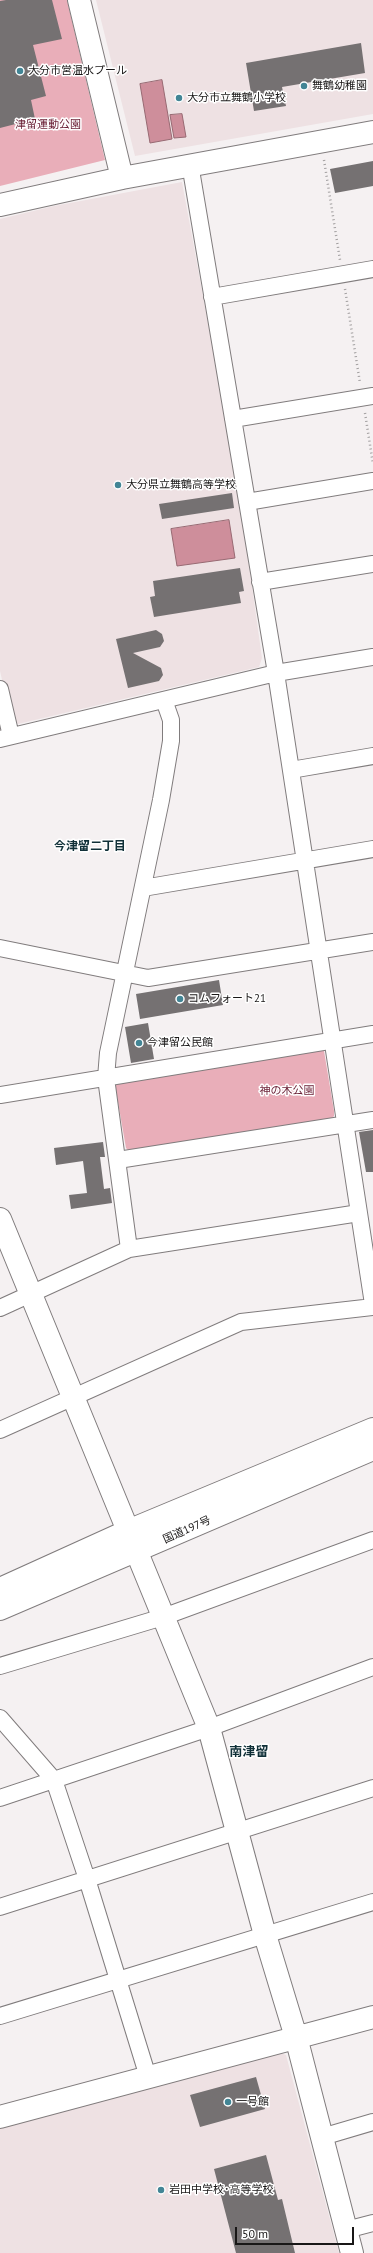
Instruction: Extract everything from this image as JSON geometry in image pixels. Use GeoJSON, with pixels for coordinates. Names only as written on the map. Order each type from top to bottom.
{"type":"FeatureCollection","features":[{"type":"Feature","properties":{"kind":"main road"},"geometry":{"type":"LineString","coordinates":[[79,0],[122,178]]}},
{"type":"Feature","properties":{"kind":"main road"},"geometry":{"type":"LineString","coordinates":[[0,205],[190,164],[373,132]]}},
{"type":"Feature","properties":{"kind":"main road"},"geometry":{"type":"LineString","coordinates":[[0,1219],[209,1728],[265,1935],[296,2037],[352,2253]]}},
{"type":"Feature","properties":{"kind":"main road","name":"国道197号"},"geometry":{"type":"LineString","coordinates":[[0,1589],[128,1531],[373,1429]]}},
{"type":"Feature","properties":{"kind":"main road","name":"国道197号"},"geometry":{"type":"LineString","coordinates":[[0,1609],[138,1552],[373,1449]]}},
{"type":"Feature","properties":{"kind":"main road"},"geometry":{"type":"LineString","coordinates":[[0,2117],[373,2016]]}},
{"type":"Feature","properties":{"kind":"street"},"geometry":{"type":"LineString","coordinates":[[190,164],[276,673],[373,1304]]}},
{"type":"Feature","properties":{"kind":"street"},"geometry":{"type":"LineString","coordinates":[[212,297],[373,269]]}},
{"type":"Feature","properties":{"kind":"street"},"geometry":{"type":"LineString","coordinates":[[233,419],[366,397]]}},
{"type":"Feature","properties":{"kind":"street"},"geometry":{"type":"LineString","coordinates":[[247,502],[373,481]]}},
{"type":"Feature","properties":{"kind":"street"},"geometry":{"type":"LineString","coordinates":[[260,582],[373,564]]}},
{"type":"Feature","properties":{"kind":"street"},"geometry":{"type":"LineString","coordinates":[[0,689],[5,738],[276,673],[373,657]]}},
{"type":"Feature","properties":{"kind":"street"},"geometry":{"type":"LineString","coordinates":[[128,1249],[118,1160],[106,1078],[108,1053],[126,973],[171,741],[171,720],[164,700]]}},
{"type":"Feature","properties":{"kind":"street"},"geometry":{"type":"LineString","coordinates":[[290,770],[373,756]]}},
{"type":"Feature","properties":{"kind":"street"},"geometry":{"type":"LineString","coordinates":[[143,888],[373,849]]}},
{"type":"Feature","properties":{"kind":"street"},"geometry":{"type":"LineString","coordinates":[[0,948],[148,978],[373,942]]}},
{"type":"Feature","properties":{"kind":"street"},"geometry":{"type":"LineString","coordinates":[[0,1095],[373,1034]]}},
{"type":"Feature","properties":{"kind":"street"},"geometry":{"type":"LineString","coordinates":[[118,1160],[373,1120]]}},
{"type":"Feature","properties":{"kind":"street"},"geometry":{"type":"LineString","coordinates":[[0,1308],[32,1295],[128,1249],[359,1213]]}},
{"type":"Feature","properties":{"kind":"street"},"geometry":{"type":"LineString","coordinates":[[0,1430],[241,1322],[373,1307]]}},
{"type":"Feature","properties":{"kind":"street"},"geometry":{"type":"LineString","coordinates":[[0,1666],[163,1617],[373,1540]]}},
{"type":"Feature","properties":{"kind":"street"},"geometry":{"type":"LineString","coordinates":[[0,1798],[209,1728],[373,1667]]}},
{"type":"Feature","properties":{"kind":"street"},"geometry":{"type":"LineString","coordinates":[[0,1718],[54,1780],[119,1980],[148,2078]]}},
{"type":"Feature","properties":{"kind":"street"},"geometry":{"type":"LineString","coordinates":[[0,1907],[373,1788]]}},
{"type":"Feature","properties":{"kind":"street"},"geometry":{"type":"LineString","coordinates":[[0,2016],[373,1902]]}},
{"type":"Feature","properties":{"kind":"street"},"geometry":{"type":"LineString","coordinates":[[322,2137],[373,2122]]}},
{"type":"Feature","properties":{"kind":"street"},"geometry":{"type":"LineString","coordinates":[[346,2230],[373,2223]]}},
{"type":"Feature","properties":{"kind":"path"},"geometry":{"type":"LineString","coordinates":[[323,154],[341,263]]}},
{"type":"Feature","properties":{"kind":"path"},"geometry":{"type":"LineString","coordinates":[[345,287],[366,397],[373,464]]}},
{"type":"Feature","properties":{"kind":"shaded area","name":"大分市立舞鶴小学校"},"geometry":{"type":"Polygon","coordinates":[[[96,0],[373,0],[373,114],[135,156],[96,0]]]}},
{"type":"Feature","properties":{"kind":"shaded area"},"geometry":{"type":"Polygon","coordinates":[[[162,80],[172,139],[150,143],[140,84],[162,80]]]}},
{"type":"Feature","properties":{"kind":"shaded area"},"geometry":{"type":"Polygon","coordinates":[[[182,114],[186,137],[174,138],[170,115],[182,114]]]}},
{"type":"Feature","properties":{"kind":"shaded area","name":"大分県立舞鶴高等学校"},"geometry":{"type":"Polygon","coordinates":[[[182,182],[223,404],[249,565],[262,658],[259,667],[18,724],[11,720],[0,671],[0,219],[54,206],[182,182]]]}},
{"type":"Feature","properties":{"kind":"shaded area"},"geometry":{"type":"Polygon","coordinates":[[[229,520],[235,558],[177,566],[171,529],[229,520]]]}},
{"type":"Feature","properties":{"kind":"shaded area","name":"岩田中学校･高等学校"},"geometry":{"type":"Polygon","coordinates":[[[279,2052],[286,2055],[339,2253],[0,2253],[0,2126],[279,2052]]]}},
{"type":"Feature","properties":{"kind":"green space","name":"津留運動公園"},"geometry":{"type":"Polygon","coordinates":[[[0,0],[67,0],[105,160],[0,186],[0,0]]]}},
{"type":"Feature","properties":{"kind":"green space","name":"神の木公園"},"geometry":{"type":"Polygon","coordinates":[[[319,1047],[324,1051],[334,1111],[334,1116],[329,1122],[131,1153],[126,1148],[115,1085],[120,1080],[319,1047]]]}},
{"type":"Feature","properties":{"kind":"building","name":"大分市営温水プール"},"geometry":{"type":"Polygon","coordinates":[[[52,0],[62,39],[33,45],[46,96],[31,100],[35,119],[0,128],[0,1],[52,0]]]}},
{"type":"Feature","properties":{"kind":"building"},"geometry":{"type":"Polygon","coordinates":[[[361,43],[365,73],[282,87],[286,106],[254,111],[246,63],[361,43]]]}},
{"type":"Feature","properties":{"kind":"building"},"geometry":{"type":"Polygon","coordinates":[[[373,161],[373,186],[335,193],[330,169],[373,161]]]}},
{"type":"Feature","properties":{"kind":"building"},"geometry":{"type":"Polygon","coordinates":[[[232,493],[234,508],[162,519],[159,504],[232,493]]]}},
{"type":"Feature","properties":{"kind":"building"},"geometry":{"type":"Polygon","coordinates":[[[240,568],[244,591],[239,592],[241,603],[154,617],[150,597],[155,596],[153,581],[240,568]]]}},
{"type":"Feature","properties":{"kind":"building"},"geometry":{"type":"Polygon","coordinates":[[[156,630],[162,634],[164,641],[160,647],[133,653],[161,668],[163,675],[159,681],[128,688],[116,639],[156,630]]]}},
{"type":"Feature","properties":{"kind":"building","name":"コムフォート21"},"geometry":{"type":"Polygon","coordinates":[[[219,980],[223,1005],[140,1019],[136,994],[219,980]]]}},
{"type":"Feature","properties":{"kind":"building","name":"今津留公民館"},"geometry":{"type":"Polygon","coordinates":[[[148,1023],[154,1059],[131,1063],[125,1027],[148,1023]]]}},
{"type":"Feature","properties":{"kind":"building"},"geometry":{"type":"Polygon","coordinates":[[[373,1130],[373,1172],[366,1172],[359,1132],[373,1130]]]}},
{"type":"Feature","properties":{"kind":"building"},"geometry":{"type":"Polygon","coordinates":[[[103,1142],[105,1157],[100,1157],[104,1189],[110,1188],[112,1203],[71,1209],[69,1195],[87,1193],[83,1161],[56,1165],[54,1148],[103,1142]]]}},
{"type":"Feature","properties":{"kind":"building","name":"一号館"},"geometry":{"type":"Polygon","coordinates":[[[256,2077],[265,2109],[200,2127],[190,2095],[256,2077]]]}},
{"type":"Feature","properties":{"kind":"building"},"geometry":{"type":"Polygon","coordinates":[[[266,2155],[278,2200],[282,2199],[295,2253],[236,2253],[214,2169],[266,2155]]]}},
{"type":"Feature","properties":{"kind":"place","name":"大分市営温水プール"},"geometry":{"type":"Point","coordinates":[20,71]}},
{"type":"Feature","properties":{"kind":"place","name":"舞鶴幼稚園"},"geometry":{"type":"Point","coordinates":[304,86]}},
{"type":"Feature","properties":{"kind":"place","name":"大分市立舞鶴小学校"},"geometry":{"type":"Point","coordinates":[179,98]}},
{"type":"Feature","properties":{"kind":"place","name":"大分県立舞鶴高等学校"},"geometry":{"type":"Point","coordinates":[118,485]}},
{"type":"Feature","properties":{"kind":"place","name":"コムフォート21"},"geometry":{"type":"Point","coordinates":[180,999]}},
{"type":"Feature","properties":{"kind":"place","name":"今津留公民館"},"geometry":{"type":"Point","coordinates":[139,1043]}},
{"type":"Feature","properties":{"kind":"place","name":"一号館"},"geometry":{"type":"Point","coordinates":[228,2102]}},
{"type":"Feature","properties":{"kind":"place","name":"岩田中学校･高等学校"},"geometry":{"type":"Point","coordinates":[161,2190]}},
{"type":"Feature","properties":{"kind":"district","name":"今津留二丁目"},"geometry":{"type":"Point","coordinates":[90,847]}},
{"type":"Feature","properties":{"kind":"district","name":"南津留"},"geometry":{"type":"Point","coordinates":[249,1752]}}]}
